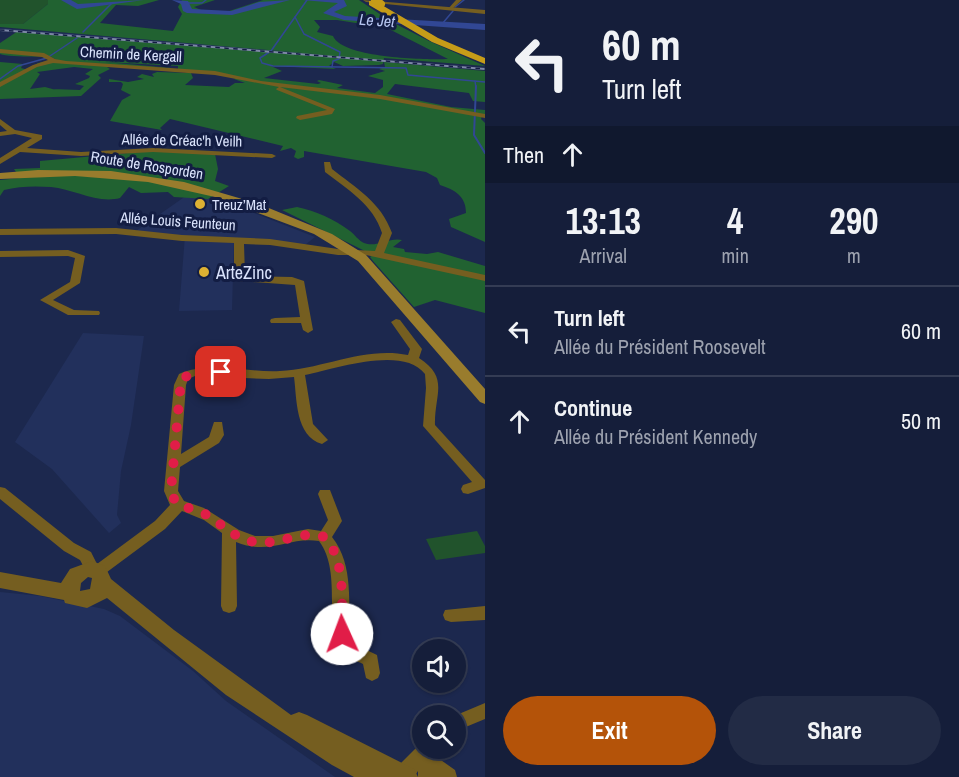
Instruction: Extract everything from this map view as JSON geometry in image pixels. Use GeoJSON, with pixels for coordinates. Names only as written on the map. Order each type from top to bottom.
{"type":"FeatureCollection","features":[{"type":"Feature","properties":{"kind":"highway"},"geometry":{"type":"LineString","coordinates":[[372,2],[408,24],[485,59]]}},
{"type":"Feature","properties":{"kind":"main road","name":"Route de Rosporden"},"geometry":{"type":"LineString","coordinates":[[0,178],[59,174],[103,176],[210,195],[285,217],[316,231],[354,252],[367,263],[485,399]]}},
{"type":"Feature","properties":{"kind":"street"},"geometry":{"type":"LineString","coordinates":[[449,9],[459,0]]}},
{"type":"Feature","properties":{"kind":"street"},"geometry":{"type":"LineString","coordinates":[[372,2],[485,12]]}},
{"type":"Feature","properties":{"kind":"street","name":"Chemin de Kergall"},"geometry":{"type":"LineString","coordinates":[[0,51],[44,55],[52,61],[211,72],[261,82],[399,100],[485,116]]}},
{"type":"Feature","properties":{"kind":"street"},"geometry":{"type":"LineString","coordinates":[[0,85],[35,66],[52,61]]}},
{"type":"Feature","properties":{"kind":"street","name":"Chemin de Kergall"},"geometry":{"type":"LineString","coordinates":[[261,82],[330,110],[300,118]]}},
{"type":"Feature","properties":{"kind":"street"},"geometry":{"type":"LineString","coordinates":[[9,113],[0,119],[13,132]]}},
{"type":"Feature","properties":{"kind":"street"},"geometry":{"type":"LineString","coordinates":[[0,135],[13,132],[42,136],[0,162]]}},
{"type":"Feature","properties":{"kind":"street","name":"Allée de Créac'h Veilh"},"geometry":{"type":"LineString","coordinates":[[19,150],[81,154],[153,150],[272,156]]}},
{"type":"Feature","properties":{"kind":"street"},"geometry":{"type":"LineString","coordinates":[[327,164],[328,170],[362,195],[381,218],[387,233],[378,255]]}},
{"type":"Feature","properties":{"kind":"street","name":"Allée Louis Feunteun"},"geometry":{"type":"LineString","coordinates":[[0,232],[116,231],[313,247],[378,255],[485,278]]}},
{"type":"Feature","properties":{"kind":"street"},"geometry":{"type":"LineString","coordinates":[[313,247],[320,240],[316,231]]}},
{"type":"Feature","properties":{"kind":"street"},"geometry":{"type":"LineString","coordinates":[[239,240],[240,278],[248,281],[299,282],[307,325],[275,321]]}},
{"type":"Feature","properties":{"kind":"street"},"geometry":{"type":"LineString","coordinates":[[313,247],[338,242]]}},
{"type":"Feature","properties":{"kind":"street"},"geometry":{"type":"LineString","coordinates":[[0,254],[79,255],[81,258],[75,283],[45,300],[72,313],[95,313]]}},
{"type":"Feature","properties":{"kind":"street"},"geometry":{"type":"LineString","coordinates":[[367,263],[383,264],[485,286]]}},
{"type":"Feature","properties":{"kind":"street"},"geometry":{"type":"LineString","coordinates":[[396,322],[416,349],[413,359]]}},
{"type":"Feature","properties":{"kind":"street"},"geometry":{"type":"LineString","coordinates":[[372,673],[371,660],[348,649],[343,640],[339,571],[335,557],[324,537],[312,534],[268,543],[248,541],[229,533],[202,513],[174,501],[171,490],[180,385],[185,375],[200,372],[280,375],[389,356],[413,359],[425,366],[432,375],[429,426],[481,484],[468,489]]}},
{"type":"Feature","properties":{"kind":"street"},"geometry":{"type":"LineString","coordinates":[[299,372],[307,425],[322,440]]}},
{"type":"Feature","properties":{"kind":"street"},"geometry":{"type":"LineString","coordinates":[[174,464],[214,440],[218,435],[218,425]]}},
{"type":"Feature","properties":{"kind":"street"},"geometry":{"type":"LineString","coordinates":[[0,492],[76,552],[87,580],[110,601],[140,616],[294,729],[360,771],[377,777]]}},
{"type":"Feature","properties":{"kind":"street"},"geometry":{"type":"LineString","coordinates":[[324,537],[335,521],[325,494]]}},
{"type":"Feature","properties":{"kind":"street"},"geometry":{"type":"LineString","coordinates":[[9,581],[87,580],[159,525],[179,505]]}},
{"type":"Feature","properties":{"kind":"street"},"geometry":{"type":"LineString","coordinates":[[229,533],[229,606]]}},
{"type":"Feature","properties":{"kind":"street"},"geometry":{"type":"LineString","coordinates":[[451,615],[485,613]]}},
{"type":"Feature","properties":{"kind":"street"},"geometry":{"type":"LineString","coordinates":[[252,698],[405,777],[408,769],[428,759],[448,777]]}},
{"type":"Feature","properties":{"kind":"street"},"geometry":{"type":"LineString","coordinates":[[466,719],[485,711]]}},
{"type":"Feature","properties":{"kind":"shaded area"},"geometry":{"type":"Polygon","coordinates":[[[0,28],[337,55],[336,58],[0,30],[0,28]]]}},
{"type":"Feature","properties":{"kind":"shaded area"},"geometry":{"type":"Polygon","coordinates":[[[190,193],[231,204],[315,237],[305,245],[234,238],[232,310],[179,311],[185,236],[136,231],[190,193]]]}},
{"type":"Feature","properties":{"kind":"shaded area"},"geometry":{"type":"Polygon","coordinates":[[[83,333],[144,336],[131,425],[121,471],[117,515],[121,523],[109,533],[52,469],[15,442],[83,333]]]}},
{"type":"Feature","properties":{"kind":"shaded area"},"geometry":{"type":"Polygon","coordinates":[[[0,592],[40,596],[104,609],[120,616],[193,671],[226,701],[335,777],[0,777],[0,592]]]}},
{"type":"Feature","properties":{"kind":"green space"},"geometry":{"type":"Polygon","coordinates":[[[0,0],[48,0],[48,4],[23,24],[0,24],[0,0]]]}},
{"type":"Feature","properties":{"kind":"green space"},"geometry":{"type":"Polygon","coordinates":[[[48,0],[159,0],[138,6],[116,5],[100,23],[173,31],[182,14],[178,7],[182,0],[215,0],[194,7],[206,12],[226,12],[263,0],[359,0],[390,21],[485,66],[384,58],[383,64],[379,65],[343,66],[334,62],[329,66],[336,69],[271,66],[282,71],[264,78],[318,84],[321,83],[317,81],[319,80],[343,85],[337,88],[375,93],[383,87],[383,80],[368,76],[385,71],[379,69],[385,67],[384,62],[485,71],[485,102],[473,101],[469,93],[395,84],[387,94],[451,107],[485,110],[485,115],[481,119],[485,123],[485,242],[451,227],[449,219],[466,213],[464,202],[459,194],[440,185],[437,178],[426,172],[304,151],[304,157],[298,159],[294,157],[296,151],[291,148],[280,151],[283,146],[170,119],[160,128],[162,130],[110,121],[122,100],[131,95],[121,90],[123,84],[121,82],[109,82],[109,79],[128,82],[144,79],[137,77],[142,74],[154,77],[152,74],[157,72],[190,73],[178,69],[178,66],[105,62],[171,68],[107,67],[110,69],[98,75],[101,78],[81,96],[0,99],[0,62],[23,64],[21,68],[28,70],[38,63],[57,60],[49,56],[0,54],[0,43],[18,31],[337,56],[0,27],[0,24],[23,24],[48,4],[48,0]],[[314,20],[320,27],[317,32],[333,36],[340,43],[352,49],[367,53],[404,58],[448,59],[387,28],[337,20],[314,20]],[[74,67],[37,72],[40,74],[30,89],[45,87],[80,90],[84,86],[75,84],[89,78],[90,76],[85,74],[93,69],[74,67]],[[204,72],[191,73],[193,78],[185,85],[229,87],[235,83],[245,83],[234,79],[237,77],[204,72]]]}},
{"type":"Feature","properties":{"kind":"green space"},"geometry":{"type":"Polygon","coordinates":[[[151,151],[215,154],[218,169],[215,181],[229,186],[208,199],[174,197],[168,192],[141,193],[129,187],[120,198],[111,199],[94,198],[60,188],[39,186],[4,190],[0,196],[0,180],[20,178],[14,169],[40,168],[40,161],[151,151]]]}},
{"type":"Feature","properties":{"kind":"green space"},"geometry":{"type":"Polygon","coordinates":[[[297,207],[331,219],[364,243],[373,244],[397,239],[402,240],[393,247],[404,249],[405,252],[427,254],[438,252],[485,266],[485,313],[435,300],[414,307],[373,261],[370,257],[373,255],[282,210],[297,207]]]}},
{"type":"Feature","properties":{"kind":"green space"},"geometry":{"type":"Polygon","coordinates":[[[477,531],[485,546],[485,553],[436,560],[426,539],[477,531]]]}},
{"type":"Feature","properties":{"kind":"waterway","name":"Le Jet"},"geometry":{"type":"LineString","coordinates":[[65,0],[77,7],[140,0]]}},
{"type":"Feature","properties":{"kind":"waterway","name":"Le Jet"},"geometry":{"type":"LineString","coordinates":[[176,0],[185,3],[186,9],[190,11],[232,13],[259,4],[286,0]]}},
{"type":"Feature","properties":{"kind":"waterway"},"geometry":{"type":"LineString","coordinates":[[185,3],[202,3],[206,0]]}},
{"type":"Feature","properties":{"kind":"waterway","name":"Le Jet"},"geometry":{"type":"LineString","coordinates":[[306,0],[340,1],[344,4],[327,13],[344,18],[485,27]]}},
{"type":"Feature","properties":{"kind":"waterway"},"geometry":{"type":"LineString","coordinates":[[295,17],[307,0]]}},
{"type":"Feature","properties":{"kind":"waterway"},"geometry":{"type":"LineString","coordinates":[[455,7],[464,0]]}},
{"type":"Feature","properties":{"kind":"waterway"},"geometry":{"type":"LineString","coordinates":[[83,32],[112,3]]}},
{"type":"Feature","properties":{"kind":"waterway"},"geometry":{"type":"LineString","coordinates":[[442,24],[453,11]]}},
{"type":"Feature","properties":{"kind":"waterway"},"geometry":{"type":"LineString","coordinates":[[295,17],[304,34],[340,52],[339,59],[333,61],[332,67]]}},
{"type":"Feature","properties":{"kind":"waterway"},"geometry":{"type":"LineString","coordinates":[[295,17],[271,51],[260,58],[262,63],[273,66],[332,67]]}},
{"type":"Feature","properties":{"kind":"waterway"},"geometry":{"type":"LineString","coordinates":[[0,79],[18,66],[47,58],[77,38]]}},
{"type":"Feature","properties":{"kind":"waterway"},"geometry":{"type":"LineString","coordinates":[[332,67],[406,68],[408,75],[475,81]]}},
{"type":"Feature","properties":{"kind":"waterway"},"geometry":{"type":"LineString","coordinates":[[475,81],[485,82]]}},
{"type":"Feature","properties":{"kind":"waterway"},"geometry":{"type":"LineString","coordinates":[[475,81],[476,88]]}},
{"type":"Feature","properties":{"kind":"waterway"},"geometry":{"type":"LineString","coordinates":[[476,88],[474,135],[485,153]]}},
{"type":"Feature","properties":{"kind":"railway"},"geometry":{"type":"LineString","coordinates":[[0,30],[485,69]]}},
{"type":"Feature","properties":{"kind":"place","name":"Treuz’Mat"},"geometry":{"type":"Point","coordinates":[200,204]}},
{"type":"Feature","properties":{"kind":"place","name":"ArteZinc"},"geometry":{"type":"Point","coordinates":[204,272]}},
{"type":"Feature","properties":{"kind":"route"},"geometry":{"type":"LineString","coordinates":[[221,372],[188,373],[181,380],[171,490],[174,501],[202,513],[229,533],[248,541],[277,543],[312,534],[324,537],[330,545],[339,571],[342,634]]}}]}
